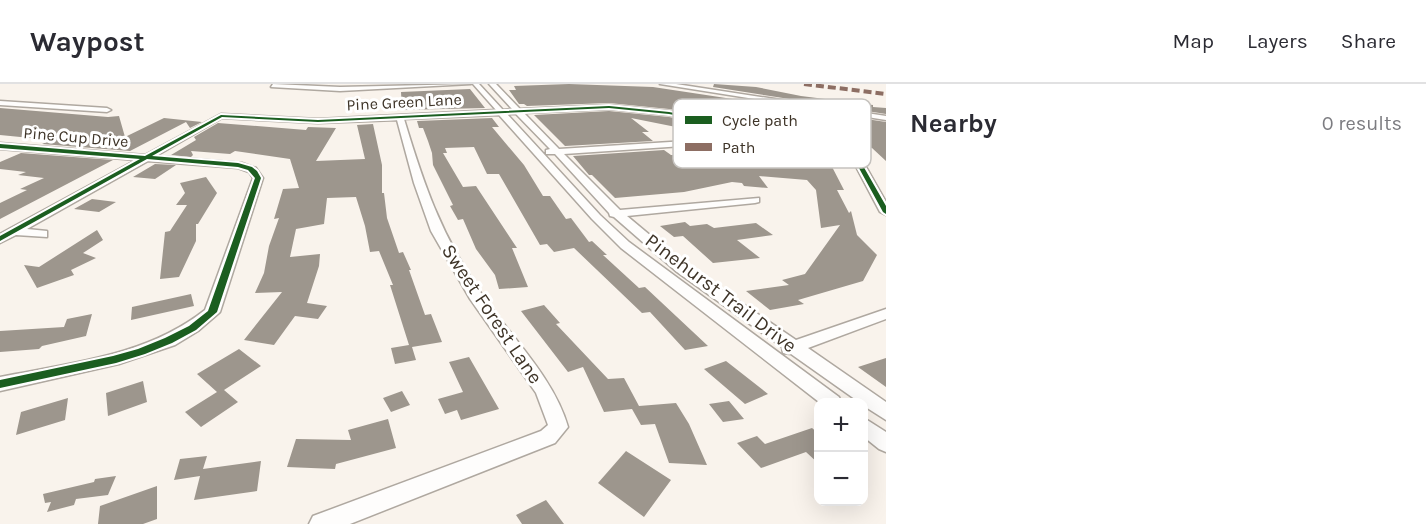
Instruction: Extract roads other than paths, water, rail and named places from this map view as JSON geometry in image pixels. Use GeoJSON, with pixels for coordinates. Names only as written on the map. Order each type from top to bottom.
{"type":"FeatureCollection","features":[{"type":"Feature","properties":{"kind":"street"},"geometry":{"type":"LineString","coordinates":[[275,85],[340,89],[468,84]]}},
{"type":"Feature","properties":{"kind":"street","name":"Pinehurst Trail Drive"},"geometry":{"type":"LineString","coordinates":[[476,84],[596,217],[625,245],[827,398]]}},
{"type":"Feature","properties":{"kind":"street","name":"Pinehurst Trail Drive"},"geometry":{"type":"LineString","coordinates":[[492,84],[618,213],[682,269],[886,412]]}},
{"type":"Feature","properties":{"kind":"street"},"geometry":{"type":"LineString","coordinates":[[663,84],[761,99]]}},
{"type":"Feature","properties":{"kind":"street"},"geometry":{"type":"LineString","coordinates":[[0,103],[107,110]]}},
{"type":"Feature","properties":{"kind":"street","name":"Pine Green Lane"},"geometry":{"type":"LineString","coordinates":[[145,157],[221,116],[318,121],[609,107],[643,109],[673,115]]}},
{"type":"Feature","properties":{"kind":"street"},"geometry":{"type":"LineString","coordinates":[[871,116],[886,118]]}},
{"type":"Feature","properties":{"kind":"street","name":"Sweet Forest Lane"},"geometry":{"type":"LineString","coordinates":[[321,524],[548,437],[558,427],[556,413],[549,398],[499,330],[443,244],[411,160],[400,117]]}},
{"type":"Feature","properties":{"kind":"street"},"geometry":{"type":"LineString","coordinates":[[537,152],[673,144]]}},
{"type":"Feature","properties":{"kind":"street","name":"Pine Cup Drive"},"geometry":{"type":"LineString","coordinates":[[0,146],[238,165],[250,168],[256,172],[258,178],[212,312],[203,322],[172,340],[129,356],[0,384]]}},
{"type":"Feature","properties":{"kind":"street"},"geometry":{"type":"LineString","coordinates":[[0,239],[145,157]]}},
{"type":"Feature","properties":{"kind":"street","name":"Pine Green Lane"},"geometry":{"type":"LineString","coordinates":[[862,168],[886,212]]}},
{"type":"Feature","properties":{"kind":"street"},"geometry":{"type":"LineString","coordinates":[[596,217],[755,200]]}},
{"type":"Feature","properties":{"kind":"street"},"geometry":{"type":"LineString","coordinates":[[15,231],[43,234]]}},
{"type":"Feature","properties":{"kind":"street"},"geometry":{"type":"LineString","coordinates":[[772,357],[886,314]]}},
{"type":"Feature","properties":{"kind":"street"},"geometry":{"type":"LineString","coordinates":[[868,429],[886,443]]}}]}
